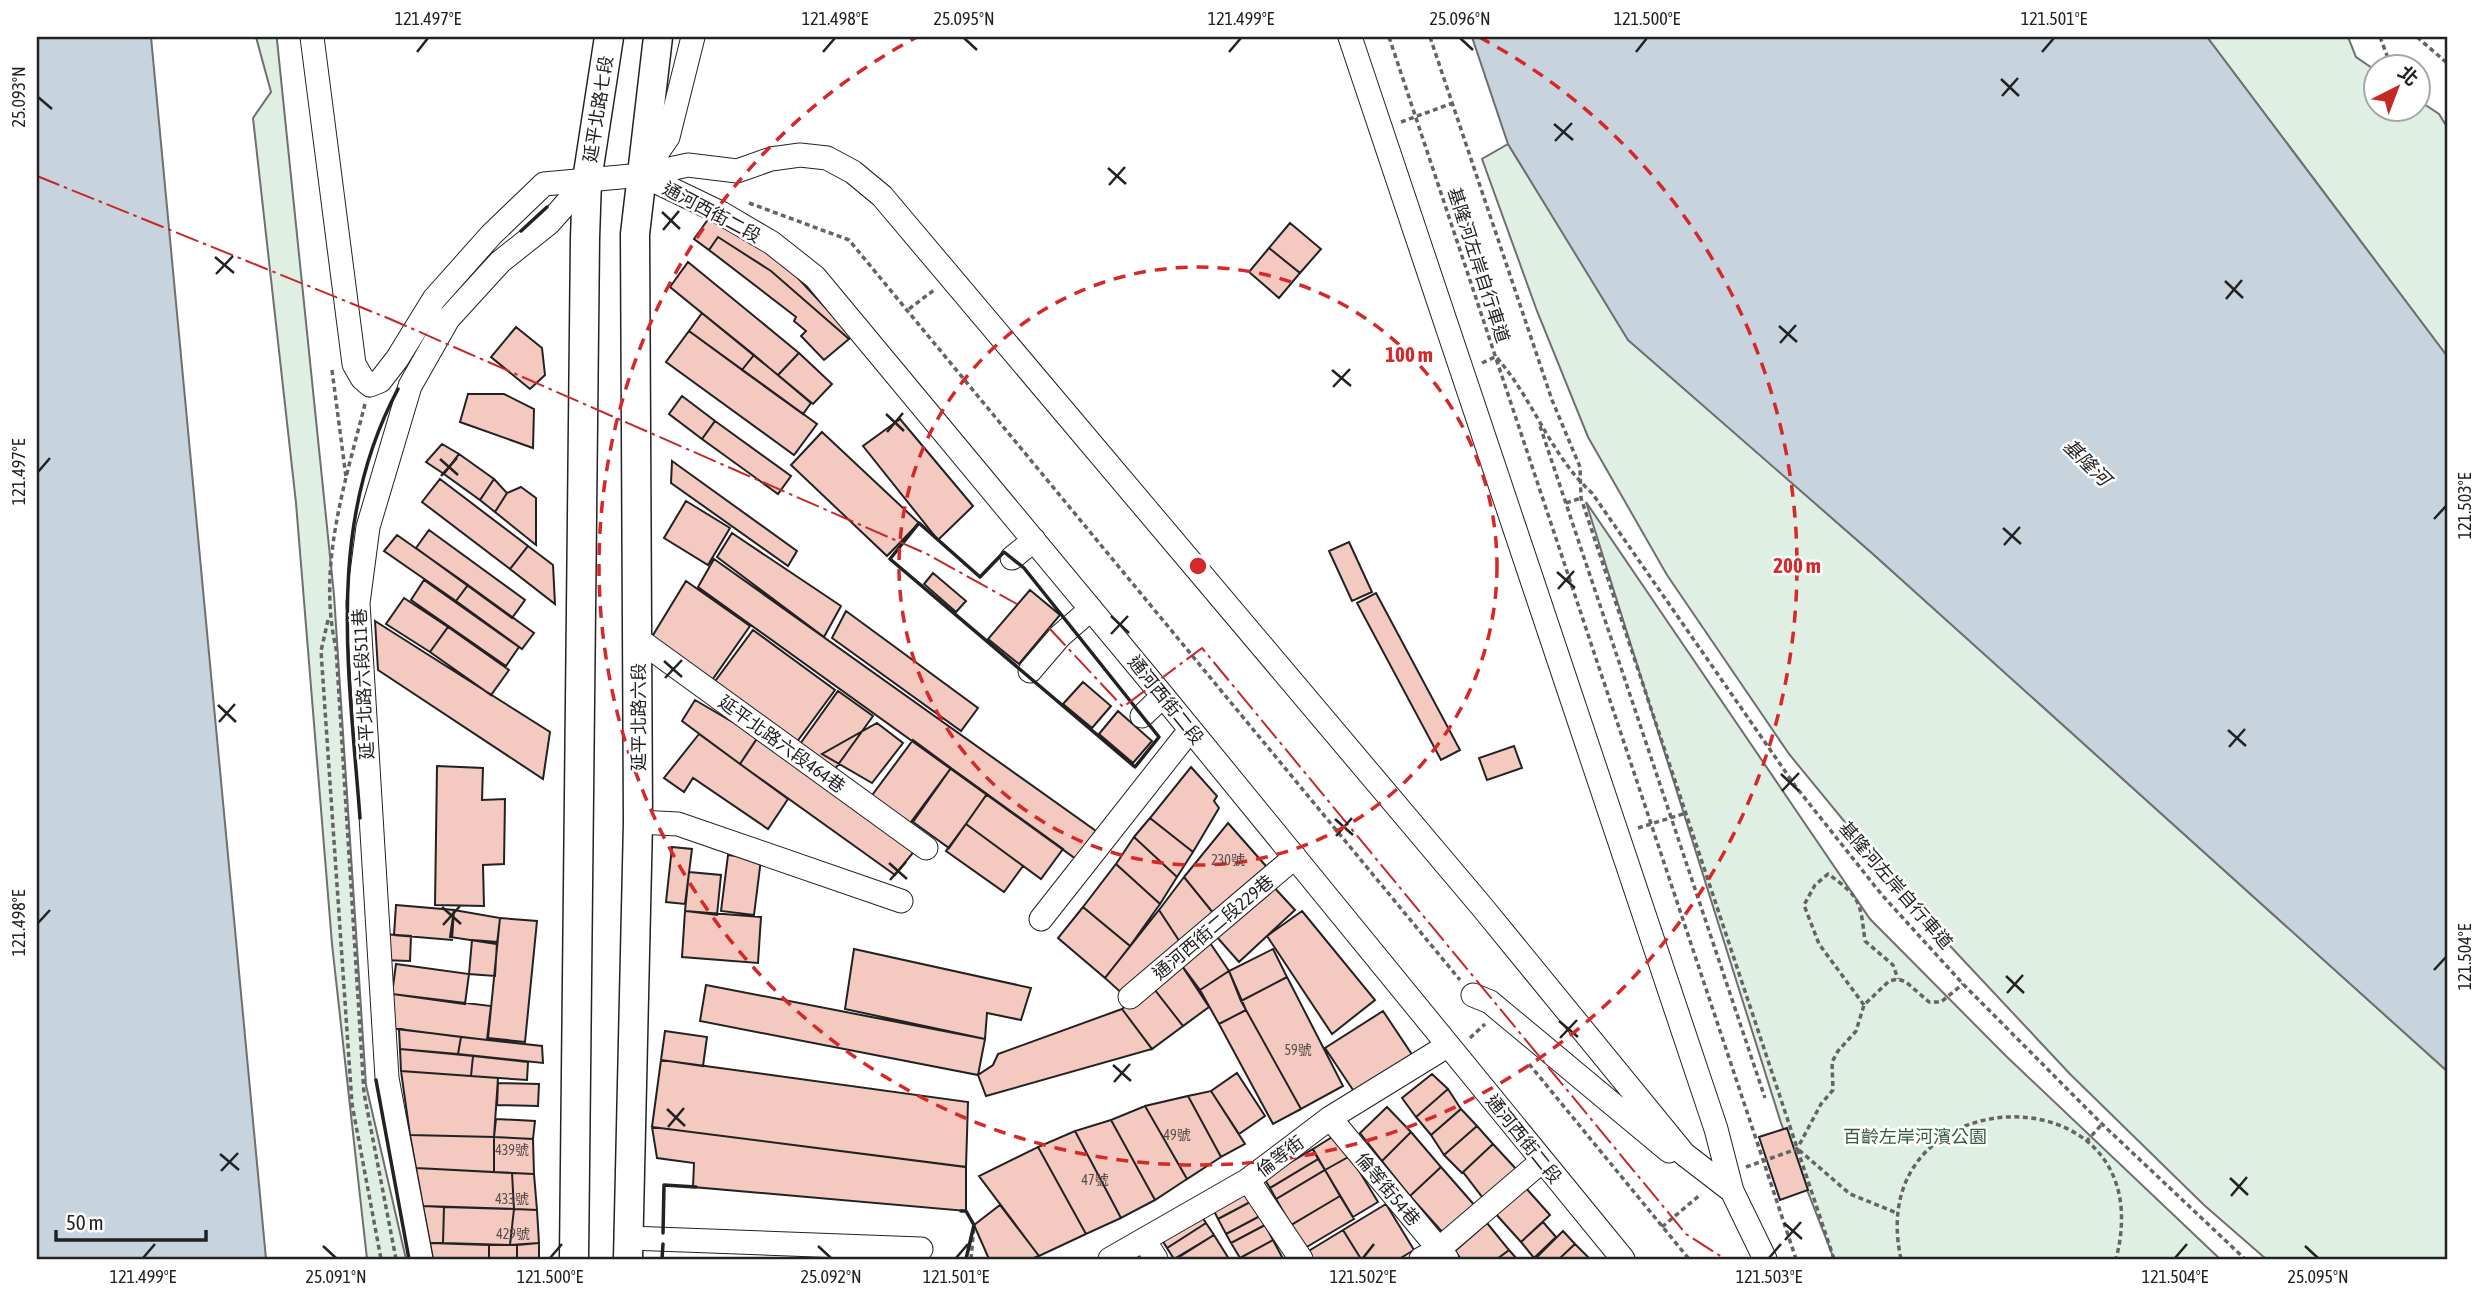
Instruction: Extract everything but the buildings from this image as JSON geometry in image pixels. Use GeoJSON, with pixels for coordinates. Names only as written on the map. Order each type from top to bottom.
{"type":"FeatureCollection","features":[{"type":"Feature","properties":{"kind":"main road","name":"延平北路七段"},"geometry":{"type":"LineString","coordinates":[[587,180],[609,37]]}},
{"type":"Feature","properties":{"kind":"main road"},"geometry":{"type":"LineString","coordinates":[[642,175],[658,37]]}},
{"type":"Feature","properties":{"kind":"main road","name":"延平北路六段"},"geometry":{"type":"LineString","coordinates":[[629,1248],[638,822],[635,234],[642,175]]}},
{"type":"Feature","properties":{"kind":"main road"},"geometry":{"type":"LineString","coordinates":[[574,1259],[587,180]]}},
{"type":"Feature","properties":{"kind":"street"},"geometry":{"type":"LineString","coordinates":[[312,37],[354,363],[362,378],[370,385]]}},
{"type":"Feature","properties":{"kind":"street"},"geometry":{"type":"LineString","coordinates":[[642,175],[668,137],[693,37]]}},
{"type":"Feature","properties":{"kind":"street"},"geometry":{"type":"LineString","coordinates":[[1350,37],[1716,1129],[1724,1186],[1765,1259]]}},
{"type":"Feature","properties":{"kind":"street"},"geometry":{"type":"LineString","coordinates":[[642,175],[688,165],[737,172],[771,159],[800,155],[827,158],[853,172],[882,196],[1483,908],[1684,1154],[1724,1186]]}},
{"type":"Feature","properties":{"kind":"street","name":"通河西街二段"},"geometry":{"type":"LineString","coordinates":[[370,385],[380,381],[397,359],[434,299],[491,235],[544,184],[642,175],[722,214],[772,243],[814,277],[1163,696],[1623,1259]]}},
{"type":"Feature","properties":{"kind":"street","name":"延平北路六段511巷"},"geometry":{"type":"LineString","coordinates":[[421,1259],[387,1078],[358,603],[368,527],[410,387],[448,318],[500,261],[549,223],[587,180]]}},
{"type":"Feature","properties":{"kind":"street"},"geometry":{"type":"LineString","coordinates":[[1012,558],[1034,540]]}},
{"type":"Feature","properties":{"kind":"street"},"geometry":{"type":"LineString","coordinates":[[1030,671],[1060,636],[1091,609]]}},
{"type":"Feature","properties":{"kind":"street","name":"延平北路六段464巷"},"geometry":{"type":"LineString","coordinates":[[638,639],[926,848]]}},
{"type":"Feature","properties":{"kind":"street"},"geometry":{"type":"LineString","coordinates":[[1142,716],[1163,696]]}},
{"type":"Feature","properties":{"kind":"street"},"geometry":{"type":"LineString","coordinates":[[1041,919],[1190,730]]}},
{"type":"Feature","properties":{"kind":"street"},"geometry":{"type":"LineString","coordinates":[[638,822],[678,824],[901,901]]}},
{"type":"Feature","properties":{"kind":"street","name":"通河西街二段229巷"},"geometry":{"type":"LineString","coordinates":[[1130,997],[1295,857]]}},
{"type":"Feature","properties":{"kind":"street"},"geometry":{"type":"LineString","coordinates":[[1472,995],[1490,1002],[1675,1156],[1684,1154]]}},
{"type":"Feature","properties":{"kind":"street","name":"倫等街"},"geometry":{"type":"LineString","coordinates":[[1110,1259],[1248,1181],[1330,1118],[1447,1045]]}},
{"type":"Feature","properties":{"kind":"street","name":"倫等街54巷"},"geometry":{"type":"LineString","coordinates":[[1330,1118],[1436,1256]]}},
{"type":"Feature","properties":{"kind":"street"},"geometry":{"type":"LineString","coordinates":[[1436,1256],[1542,1161]]}},
{"type":"Feature","properties":{"kind":"street"},"geometry":{"type":"LineString","coordinates":[[1248,1181],[1301,1259]]}},
{"type":"Feature","properties":{"kind":"street"},"geometry":{"type":"LineString","coordinates":[[1144,1240],[1156,1259]]}},
{"type":"Feature","properties":{"kind":"street"},"geometry":{"type":"LineString","coordinates":[[629,1248],[921,1249]]}},
{"type":"Feature","properties":{"kind":"path","name":"基隆河左岸自行車道"},"geometry":{"type":"LineString","coordinates":[[1389,37],[1495,357],[1512,376],[1569,471],[1592,493],[1796,787],[1882,895],[1963,984],[2102,1124],[2245,1259]]}},
{"type":"Feature","properties":{"kind":"path","name":"基隆河左岸自行車道"},"geometry":{"type":"LineString","coordinates":[[1430,37],[1552,400],[1580,467],[1580,483]]}},
{"type":"Feature","properties":{"kind":"path"},"geometry":{"type":"LineString","coordinates":[[2417,37],[2447,63]]}},
{"type":"Feature","properties":{"kind":"path"},"geometry":{"type":"LineString","coordinates":[[1415,116],[1452,103]]}},
{"type":"Feature","properties":{"kind":"path"},"geometry":{"type":"LineString","coordinates":[[741,200],[849,240],[909,309],[1472,995]]}},
{"type":"Feature","properties":{"kind":"path"},"geometry":{"type":"LineString","coordinates":[[909,309],[950,278]]}},
{"type":"Feature","properties":{"kind":"path"},"geometry":{"type":"LineString","coordinates":[[1495,357],[1796,1259]]}},
{"type":"Feature","properties":{"kind":"path"},"geometry":{"type":"LineString","coordinates":[[370,385],[334,536],[329,618],[321,651],[352,1104],[381,1259]]}},
{"type":"Feature","properties":{"kind":"path"},"geometry":{"type":"LineString","coordinates":[[1537,417],[1765,1098]]}},
{"type":"Feature","properties":{"kind":"path"},"geometry":{"type":"LineString","coordinates":[[339,424],[346,479]]}},
{"type":"Feature","properties":{"kind":"path"},"geometry":{"type":"LineString","coordinates":[[1580,483],[1581,498],[1834,1259]]}},
{"type":"Feature","properties":{"kind":"path"},"geometry":{"type":"LineString","coordinates":[[1566,503],[1581,498]]}},
{"type":"Feature","properties":{"kind":"path"},"geometry":{"type":"LineString","coordinates":[[1652,824],[1686,813]]}},
{"type":"Feature","properties":{"kind":"path"},"geometry":{"type":"LineString","coordinates":[[1864,1005],[1819,944],[1804,905],[1815,885],[1828,874],[1845,886],[1862,908],[1865,941],[1893,965],[1898,979],[1929,1002],[1941,1002],[1963,984]]}},
{"type":"Feature","properties":{"kind":"path"},"geometry":{"type":"LineString","coordinates":[[1764,1162],[1797,1149],[1821,1104],[1833,1090],[1832,1062],[1856,1031],[1864,1005],[1889,981],[1898,979]]}},
{"type":"Feature","properties":{"kind":"path"},"geometry":{"type":"LineString","coordinates":[[1526,1060],[1689,1259]]}},
{"type":"Feature","properties":{"kind":"path"},"geometry":{"type":"LineString","coordinates":[[1901,1259],[1898,1213],[1904,1191],[1920,1160],[1947,1135],[1963,1126],[1980,1119],[2018,1115],[2054,1122],[2087,1142],[2099,1156],[2118,1189],[2123,1226],[2116,1259]]}},
{"type":"Feature","properties":{"kind":"path"},"geometry":{"type":"LineString","coordinates":[[2087,1142],[2102,1124]]}},
{"type":"Feature","properties":{"kind":"path"},"geometry":{"type":"LineString","coordinates":[[1797,1149],[1850,1194],[1898,1213]]}},
{"type":"Feature","properties":{"kind":"path"},"geometry":{"type":"LineString","coordinates":[[1662,1227],[1724,1186]]}},
{"type":"Feature","properties":{"kind":"path"},"geometry":{"type":"LineString","coordinates":[[971,1259],[974,1224]]}},
{"type":"Feature","properties":{"kind":"green space"},"geometry":{"type":"Polygon","coordinates":[[[256,37],[277,37],[334,595],[366,1085],[406,1259],[367,1259],[332,944],[296,503],[253,118],[271,92],[256,37]]]}},
{"type":"Feature","properties":{"kind":"green space"},"geometry":{"type":"Polygon","coordinates":[[[2207,37],[2348,37],[2356,57],[2362,61],[2362,122],[2432,122],[2432,109],[2439,114],[2447,127],[2447,356],[2207,37]]]}},
{"type":"Feature","properties":{"kind":"green space"},"geometry":{"type":"Polygon","coordinates":[[[1508,144],[1629,340],[1873,554],[2447,1071],[2447,1259],[2266,1259],[2204,1205],[2070,1074],[1922,916],[1789,754],[1667,575],[1588,437],[1537,311],[1482,159],[1508,144]]]}},
{"type":"Feature","properties":{"kind":"green space","name":"百齡左岸河濱公園"},"geometry":{"type":"Polygon","coordinates":[[[1586,502],[1870,919],[2006,1056],[2220,1259],[1834,1259],[1781,1123],[1586,502]]]}},
{"type":"Feature","properties":{"kind":"water"},"geometry":{"type":"Polygon","coordinates":[[[37,37],[151,37],[266,1259],[37,1259],[37,37]]]}},
{"type":"Feature","properties":{"kind":"water","name":"基隆河"},"geometry":{"type":"Polygon","coordinates":[[[1472,37],[2207,37],[2447,356],[2447,1071],[1873,554],[1628,340],[1508,144],[1472,37]]]}},
{"type":"Feature","properties":{"kind":"wall"},"geometry":{"type":"LineString","coordinates":[[521,231],[547,207]]}},
{"type":"Feature","properties":{"kind":"wall"},"geometry":{"type":"LineString","coordinates":[[360,818],[348,654],[351,546],[360,493],[375,440],[398,389]]}},
{"type":"Feature","properties":{"kind":"wall"},"geometry":{"type":"LineString","coordinates":[[919,523],[980,577],[1004,552],[1024,568],[1159,737],[1135,767],[890,559],[919,523]]}},
{"type":"Feature","properties":{"kind":"wall"},"geometry":{"type":"LineString","coordinates":[[376,1080],[409,1259]]}},
{"type":"Feature","properties":{"kind":"wall"},"geometry":{"type":"LineString","coordinates":[[663,1233],[664,1185],[696,1187]]}},
{"type":"Feature","properties":{"kind":"wall"},"geometry":{"type":"LineString","coordinates":[[961,1211],[966,1211],[974,1225],[966,1259]]}},
{"type":"Feature","properties":{"kind":"wall"},"geometry":{"type":"LineString","coordinates":[[662,1259],[663,1244]]}},
{"type":"Feature","properties":{"kind":"power"},"geometry":{"type":"LineString","coordinates":[[37,176],[390,319],[927,554],[1017,604]]}},
{"type":"Feature","properties":{"kind":"power"},"geometry":{"type":"LineString","coordinates":[[1049,628],[1123,707],[1202,648],[1686,1234],[1725,1259]]}}]}
